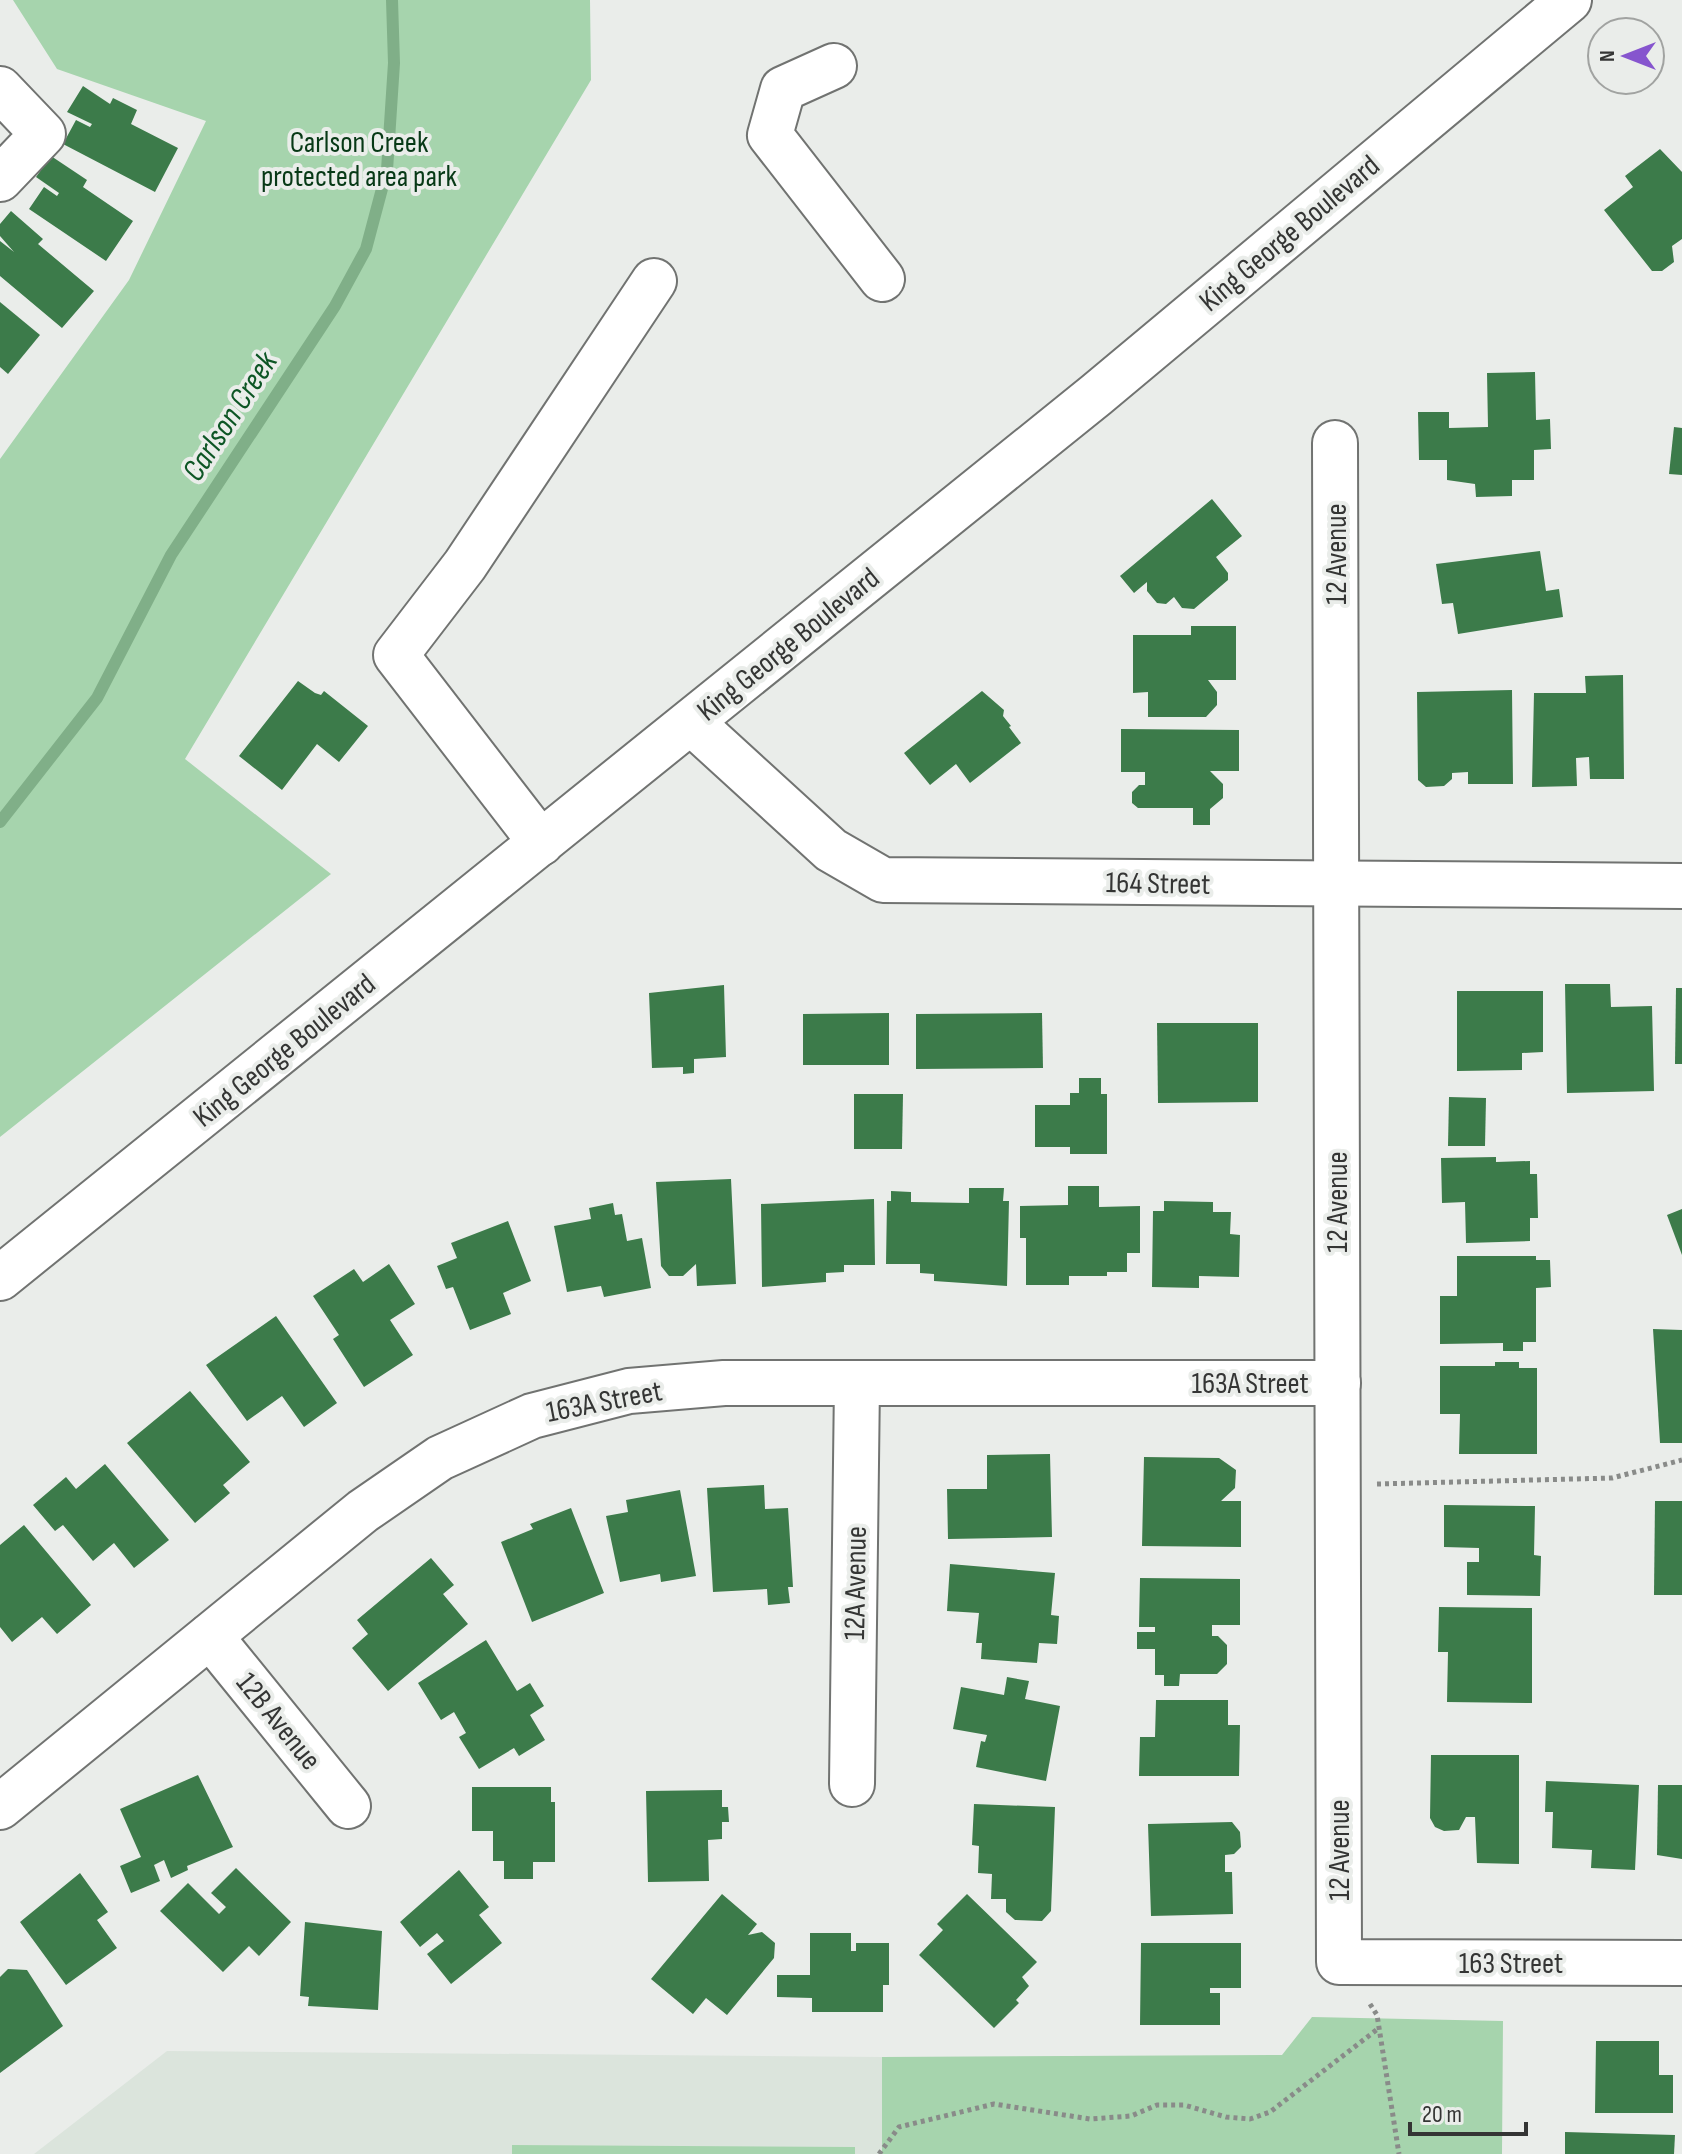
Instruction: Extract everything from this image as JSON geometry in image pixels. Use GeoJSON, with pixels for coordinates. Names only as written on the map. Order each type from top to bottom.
{"type":"FeatureCollection","features":[{"type":"Feature","properties":{"kind":"street","name":"King George Boulevard"},"geometry":{"type":"LineString","coordinates":[[0,1278],[1096,395],[1569,0]]}},
{"type":"Feature","properties":{"kind":"street"},"geometry":{"type":"LineString","coordinates":[[834,66],[783,89],[770,135],[882,279]]}},
{"type":"Feature","properties":{"kind":"street"},"geometry":{"type":"LineString","coordinates":[[0,89],[43,134],[0,179]]}},
{"type":"Feature","properties":{"kind":"street"},"geometry":{"type":"LineString","coordinates":[[541,843],[396,655],[465,565],[654,281]]}},
{"type":"Feature","properties":{"kind":"street","name":"12 Avenue"},"geometry":{"type":"LineString","coordinates":[[1335,443],[1339,1962]]}},
{"type":"Feature","properties":{"kind":"street","name":"164 Street"},"geometry":{"type":"LineString","coordinates":[[692,723],[831,850],[883,880],[1682,886]]}},
{"type":"Feature","properties":{"kind":"street","name":"163A Street"},"geometry":{"type":"LineString","coordinates":[[0,1807],[363,1511],[427,1467],[532,1416],[629,1391],[724,1383],[1338,1383]]}},
{"type":"Feature","properties":{"kind":"street","name":"12A Avenue"},"geometry":{"type":"LineString","coordinates":[[852,1784],[857,1383]]}},
{"type":"Feature","properties":{"kind":"street","name":"12B Avenue"},"geometry":{"type":"LineString","coordinates":[[210,1636],[348,1806]]}},
{"type":"Feature","properties":{"kind":"street","name":"163 Street"},"geometry":{"type":"LineString","coordinates":[[1339,1962],[1682,1963]]}},
{"type":"Feature","properties":{"kind":"path"},"geometry":{"type":"LineString","coordinates":[[1338,1485],[1612,1478],[1682,1460]]}},
{"type":"Feature","properties":{"kind":"path"},"geometry":{"type":"LineString","coordinates":[[1367,2000],[1377,2015],[1399,2154]]}},
{"type":"Feature","properties":{"kind":"path"},"geometry":{"type":"LineString","coordinates":[[879,2154],[899,2127],[994,2104],[1090,2119],[1131,2116],[1157,2105],[1184,2105],[1226,2117],[1250,2119],[1270,2112],[1379,2028]]}},
{"type":"Feature","properties":{"kind":"shaded area"},"geometry":{"type":"Polygon","coordinates":[[[167,2051],[882,2057],[882,2154],[34,2154],[167,2051]]]}},
{"type":"Feature","properties":{"kind":"green space","name":"Carlson Creek protected area park"},"geometry":{"type":"Polygon","coordinates":[[[13,0],[590,0],[591,80],[185,759],[331,874],[0,1137],[0,459],[129,280],[206,121],[57,69],[13,0]]]}},
{"type":"Feature","properties":{"kind":"green space"},"geometry":{"type":"Polygon","coordinates":[[[1312,2017],[1503,2021],[1502,2154],[882,2154],[882,2057],[1282,2055],[1312,2017]]]}},
{"type":"Feature","properties":{"kind":"green space"},"geometry":{"type":"Polygon","coordinates":[[[512,2145],[855,2147],[855,2154],[512,2154],[512,2145]]]}},
{"type":"Feature","properties":{"kind":"building"},"geometry":{"type":"Polygon","coordinates":[[[83,86],[110,104],[113,98],[137,110],[131,124],[178,148],[155,192],[63,144],[76,120],[90,127],[92,124],[67,112],[83,86]]]}},
{"type":"Feature","properties":{"kind":"building"},"geometry":{"type":"Polygon","coordinates":[[[1660,149],[1682,172],[1682,239],[1672,246],[1674,262],[1662,271],[1652,271],[1604,210],[1633,187],[1625,176],[1660,149]]]}},
{"type":"Feature","properties":{"kind":"building"},"geometry":{"type":"Polygon","coordinates":[[[51,156],[87,180],[83,187],[133,221],[106,261],[29,209],[44,187],[57,196],[59,193],[36,177],[51,156]]]}},
{"type":"Feature","properties":{"kind":"building"},"geometry":{"type":"Polygon","coordinates":[[[11,211],[43,239],[38,244],[94,291],[62,328],[0,276],[0,241],[14,252],[0,236],[0,224],[11,211]]]}},
{"type":"Feature","properties":{"kind":"building"},"geometry":{"type":"Polygon","coordinates":[[[0,302],[40,335],[8,374],[0,367],[0,302]]]}},
{"type":"Feature","properties":{"kind":"building"},"geometry":{"type":"Polygon","coordinates":[[[1535,372],[1536,420],[1550,419],[1551,449],[1534,450],[1534,480],[1512,480],[1512,496],[1476,497],[1475,484],[1447,480],[1447,460],[1419,460],[1418,412],[1449,412],[1449,428],[1488,427],[1487,373],[1535,372]]]}},
{"type":"Feature","properties":{"kind":"building"},"geometry":{"type":"Polygon","coordinates":[[[1674,427],[1682,428],[1682,475],[1669,474],[1674,427]]]}},
{"type":"Feature","properties":{"kind":"building"},"geometry":{"type":"Polygon","coordinates":[[[1212,499],[1242,536],[1216,557],[1228,573],[1228,580],[1194,609],[1182,608],[1174,597],[1166,604],[1157,603],[1147,591],[1147,582],[1134,593],[1120,576],[1212,499]]]}},
{"type":"Feature","properties":{"kind":"building"},"geometry":{"type":"Polygon","coordinates":[[[1540,551],[1546,591],[1559,589],[1563,617],[1458,634],[1453,603],[1442,604],[1436,564],[1540,551]]]}},
{"type":"Feature","properties":{"kind":"building"},"geometry":{"type":"Polygon","coordinates":[[[1191,626],[1236,626],[1236,680],[1208,680],[1217,692],[1217,705],[1206,717],[1148,717],[1148,692],[1133,693],[1133,635],[1191,635],[1191,626]]]}},
{"type":"Feature","properties":{"kind":"building"},"geometry":{"type":"Polygon","coordinates":[[[1623,675],[1624,779],[1590,779],[1589,757],[1576,758],[1577,786],[1532,787],[1534,693],[1586,693],[1585,676],[1623,675]]]}},
{"type":"Feature","properties":{"kind":"building"},"geometry":{"type":"Polygon","coordinates":[[[298,681],[315,693],[321,695],[324,691],[368,726],[339,762],[317,744],[282,790],[239,756],[298,681]]]}},
{"type":"Feature","properties":{"kind":"building"},"geometry":{"type":"Polygon","coordinates":[[[1512,690],[1513,784],[1468,784],[1468,772],[1452,773],[1452,779],[1444,786],[1426,787],[1418,780],[1417,692],[1512,690]]]}},
{"type":"Feature","properties":{"kind":"building"},"geometry":{"type":"Polygon","coordinates":[[[982,691],[1004,710],[1003,716],[1021,743],[970,783],[956,764],[930,785],[904,753],[982,691]]]}},
{"type":"Feature","properties":{"kind":"building"},"geometry":{"type":"Polygon","coordinates":[[[1121,729],[1239,730],[1239,771],[1210,771],[1223,784],[1223,798],[1210,809],[1210,825],[1193,825],[1193,808],[1138,808],[1132,803],[1132,792],[1139,785],[1145,785],[1145,772],[1121,772],[1121,729]]]}},
{"type":"Feature","properties":{"kind":"building"},"geometry":{"type":"Polygon","coordinates":[[[1565,984],[1610,984],[1611,1007],[1652,1006],[1654,1091],[1567,1093],[1565,984]]]}},
{"type":"Feature","properties":{"kind":"building"},"geometry":{"type":"Polygon","coordinates":[[[724,985],[726,1057],[694,1059],[694,1073],[683,1074],[683,1067],[652,1068],[649,993],[724,985]]]}},
{"type":"Feature","properties":{"kind":"building"},"geometry":{"type":"Polygon","coordinates":[[[1676,988],[1682,988],[1682,1064],[1675,1064],[1676,988]]]}},
{"type":"Feature","properties":{"kind":"building"},"geometry":{"type":"Polygon","coordinates":[[[1457,991],[1543,991],[1543,1052],[1522,1053],[1522,1070],[1457,1071],[1457,991]]]}},
{"type":"Feature","properties":{"kind":"building"},"geometry":{"type":"Polygon","coordinates":[[[889,1013],[889,1065],[803,1065],[803,1014],[889,1013]]]}},
{"type":"Feature","properties":{"kind":"building"},"geometry":{"type":"Polygon","coordinates":[[[1042,1013],[1043,1068],[916,1069],[916,1014],[1042,1013]]]}},
{"type":"Feature","properties":{"kind":"building"},"geometry":{"type":"Polygon","coordinates":[[[1157,1023],[1258,1023],[1258,1102],[1158,1103],[1157,1023]]]}},
{"type":"Feature","properties":{"kind":"building"},"geometry":{"type":"Polygon","coordinates":[[[1079,1078],[1101,1078],[1101,1094],[1107,1094],[1107,1154],[1070,1154],[1070,1147],[1035,1147],[1035,1105],[1070,1105],[1070,1093],[1079,1093],[1079,1078]]]}},
{"type":"Feature","properties":{"kind":"building"},"geometry":{"type":"Polygon","coordinates":[[[854,1094],[903,1094],[902,1149],[854,1149],[854,1094]]]}},
{"type":"Feature","properties":{"kind":"building"},"geometry":{"type":"Polygon","coordinates":[[[1449,1097],[1486,1098],[1485,1146],[1448,1146],[1449,1097]]]}},
{"type":"Feature","properties":{"kind":"building"},"geometry":{"type":"Polygon","coordinates":[[[1496,1157],[1496,1162],[1530,1161],[1530,1174],[1537,1174],[1538,1218],[1530,1218],[1530,1241],[1466,1243],[1465,1202],[1442,1203],[1441,1158],[1496,1157]]]}},
{"type":"Feature","properties":{"kind":"building"},"geometry":{"type":"Polygon","coordinates":[[[731,1179],[736,1284],[697,1286],[696,1264],[683,1276],[669,1276],[661,1266],[656,1182],[731,1179]]]}},
{"type":"Feature","properties":{"kind":"building"},"geometry":{"type":"Polygon","coordinates":[[[1068,1186],[1099,1186],[1099,1207],[1140,1206],[1140,1253],[1127,1253],[1127,1272],[1107,1272],[1107,1276],[1069,1276],[1069,1285],[1026,1285],[1026,1238],[1020,1238],[1020,1206],[1068,1205],[1068,1186]]]}},
{"type":"Feature","properties":{"kind":"building"},"geometry":{"type":"Polygon","coordinates":[[[969,1188],[1004,1188],[1003,1201],[1009,1201],[1007,1286],[934,1281],[934,1274],[920,1273],[920,1264],[886,1264],[887,1201],[891,1201],[891,1191],[911,1192],[911,1202],[969,1203],[969,1188]]]}},
{"type":"Feature","properties":{"kind":"building"},"geometry":{"type":"Polygon","coordinates":[[[874,1199],[875,1265],[844,1265],[844,1272],[826,1273],[826,1282],[762,1287],[761,1204],[874,1199]]]}},
{"type":"Feature","properties":{"kind":"building"},"geometry":{"type":"Polygon","coordinates":[[[1164,1201],[1213,1202],[1213,1212],[1231,1212],[1230,1234],[1240,1235],[1239,1277],[1199,1276],[1199,1288],[1152,1287],[1153,1211],[1164,1211],[1164,1201]]]}},
{"type":"Feature","properties":{"kind":"building"},"geometry":{"type":"Polygon","coordinates":[[[613,1203],[615,1215],[622,1214],[627,1241],[642,1238],[651,1288],[604,1297],[601,1286],[567,1292],[554,1226],[591,1219],[589,1208],[613,1203]]]}},
{"type":"Feature","properties":{"kind":"building"},"geometry":{"type":"Polygon","coordinates":[[[1682,1209],[1682,1255],[1667,1215],[1682,1209]]]}},
{"type":"Feature","properties":{"kind":"building"},"geometry":{"type":"Polygon","coordinates":[[[508,1221],[531,1281],[503,1293],[511,1314],[470,1330],[453,1287],[446,1289],[437,1266],[457,1258],[451,1243],[508,1221]]]}},
{"type":"Feature","properties":{"kind":"building"},"geometry":{"type":"Polygon","coordinates":[[[1457,1256],[1536,1256],[1536,1260],[1550,1260],[1551,1287],[1536,1288],[1536,1342],[1523,1342],[1523,1351],[1503,1351],[1503,1343],[1440,1344],[1440,1296],[1457,1296],[1457,1256]]]}},
{"type":"Feature","properties":{"kind":"building"},"geometry":{"type":"Polygon","coordinates":[[[389,1264],[415,1304],[390,1320],[413,1355],[364,1387],[333,1339],[339,1335],[313,1296],[354,1269],[363,1282],[389,1264]]]}},
{"type":"Feature","properties":{"kind":"building"},"geometry":{"type":"Polygon","coordinates":[[[276,1316],[337,1403],[304,1427],[282,1396],[247,1421],[206,1365],[276,1316]]]}},
{"type":"Feature","properties":{"kind":"building"},"geometry":{"type":"Polygon","coordinates":[[[1653,1329],[1682,1330],[1682,1443],[1660,1443],[1653,1329]]]}},
{"type":"Feature","properties":{"kind":"building"},"geometry":{"type":"Polygon","coordinates":[[[1495,1362],[1519,1362],[1519,1368],[1537,1368],[1537,1454],[1459,1454],[1460,1414],[1440,1414],[1440,1366],[1495,1366],[1495,1362]]]}},
{"type":"Feature","properties":{"kind":"building"},"geometry":{"type":"Polygon","coordinates":[[[190,1391],[250,1462],[223,1485],[230,1493],[195,1523],[127,1443],[190,1391]]]}},
{"type":"Feature","properties":{"kind":"building"},"geometry":{"type":"Polygon","coordinates":[[[1050,1454],[1052,1537],[948,1539],[947,1489],[987,1489],[987,1455],[1050,1454]]]}},
{"type":"Feature","properties":{"kind":"building"},"geometry":{"type":"Polygon","coordinates":[[[1144,1457],[1219,1458],[1236,1470],[1235,1488],[1221,1501],[1241,1501],[1241,1547],[1142,1546],[1144,1457]]]}},
{"type":"Feature","properties":{"kind":"building"},"geometry":{"type":"Polygon","coordinates":[[[105,1464],[169,1540],[134,1568],[114,1543],[93,1561],[63,1525],[55,1531],[33,1505],[66,1477],[76,1489],[105,1464]]]}},
{"type":"Feature","properties":{"kind":"building"},"geometry":{"type":"Polygon","coordinates":[[[764,1485],[765,1509],[788,1508],[793,1587],[788,1587],[790,1603],[768,1605],[767,1589],[713,1592],[707,1488],[764,1485]]]}},
{"type":"Feature","properties":{"kind":"building"},"geometry":{"type":"Polygon","coordinates":[[[680,1490],[696,1576],[661,1582],[660,1574],[620,1582],[606,1516],[628,1512],[626,1500],[680,1490]]]}},
{"type":"Feature","properties":{"kind":"building"},"geometry":{"type":"Polygon","coordinates":[[[1655,1501],[1682,1501],[1682,1595],[1654,1595],[1655,1501]]]}},
{"type":"Feature","properties":{"kind":"building"},"geometry":{"type":"Polygon","coordinates":[[[1444,1505],[1535,1506],[1534,1555],[1541,1556],[1540,1596],[1467,1595],[1467,1562],[1479,1562],[1479,1548],[1444,1547],[1444,1505]]]}},
{"type":"Feature","properties":{"kind":"building"},"geometry":{"type":"Polygon","coordinates":[[[571,1508],[604,1593],[532,1622],[501,1542],[533,1529],[530,1524],[571,1508]]]}},
{"type":"Feature","properties":{"kind":"building"},"geometry":{"type":"Polygon","coordinates":[[[24,1525],[91,1605],[57,1634],[42,1617],[12,1642],[0,1627],[0,1545],[24,1525]]]}},
{"type":"Feature","properties":{"kind":"building"},"geometry":{"type":"Polygon","coordinates":[[[431,1558],[454,1585],[443,1594],[468,1624],[388,1691],[352,1648],[368,1634],[357,1620],[431,1558]]]}},
{"type":"Feature","properties":{"kind":"building"},"geometry":{"type":"Polygon","coordinates":[[[950,1564],[1055,1573],[1051,1615],[1059,1616],[1057,1644],[1039,1643],[1037,1663],[981,1659],[982,1643],[976,1643],[979,1613],[947,1611],[950,1564]]]}},
{"type":"Feature","properties":{"kind":"building"},"geometry":{"type":"Polygon","coordinates":[[[1140,1578],[1240,1579],[1240,1625],[1212,1625],[1212,1636],[1218,1636],[1227,1645],[1227,1664],[1217,1674],[1180,1674],[1179,1686],[1164,1686],[1164,1675],[1155,1675],[1155,1649],[1137,1649],[1137,1632],[1155,1632],[1155,1627],[1139,1627],[1140,1578]]]}},
{"type":"Feature","properties":{"kind":"building"},"geometry":{"type":"Polygon","coordinates":[[[1439,1607],[1532,1608],[1532,1703],[1447,1702],[1448,1652],[1438,1652],[1439,1607]]]}},
{"type":"Feature","properties":{"kind":"building"},"geometry":{"type":"Polygon","coordinates":[[[486,1640],[517,1691],[530,1683],[544,1706],[530,1715],[545,1740],[519,1756],[514,1748],[479,1769],[459,1737],[466,1733],[454,1712],[441,1720],[418,1683],[486,1640]]]}},
{"type":"Feature","properties":{"kind":"building"},"geometry":{"type":"Polygon","coordinates":[[[1007,1677],[1029,1681],[1025,1699],[1060,1706],[1046,1781],[976,1767],[981,1741],[985,1742],[987,1735],[953,1729],[961,1687],[1004,1695],[1007,1677]]]}},
{"type":"Feature","properties":{"kind":"building"},"geometry":{"type":"Polygon","coordinates":[[[1156,1700],[1228,1700],[1228,1725],[1240,1725],[1239,1776],[1139,1776],[1140,1737],[1155,1737],[1156,1700]]]}},
{"type":"Feature","properties":{"kind":"building"},"geometry":{"type":"Polygon","coordinates":[[[1431,1755],[1519,1755],[1519,1864],[1477,1863],[1475,1817],[1466,1817],[1459,1830],[1444,1831],[1435,1827],[1430,1818],[1431,1755]]]}},
{"type":"Feature","properties":{"kind":"building"},"geometry":{"type":"Polygon","coordinates":[[[198,1775],[233,1847],[187,1866],[188,1870],[171,1878],[164,1860],[154,1865],[160,1881],[131,1893],[120,1866],[141,1857],[120,1809],[198,1775]]]}},
{"type":"Feature","properties":{"kind":"building"},"geometry":{"type":"Polygon","coordinates":[[[1546,1781],[1639,1785],[1635,1870],[1591,1868],[1592,1850],[1552,1848],[1553,1812],[1545,1812],[1546,1781]]]}},
{"type":"Feature","properties":{"kind":"building"},"geometry":{"type":"Polygon","coordinates":[[[1658,1785],[1682,1785],[1682,1859],[1657,1855],[1658,1785]]]}},
{"type":"Feature","properties":{"kind":"building"},"geometry":{"type":"Polygon","coordinates":[[[472,1787],[551,1787],[551,1802],[555,1802],[555,1862],[533,1862],[533,1879],[504,1879],[504,1861],[493,1861],[493,1831],[472,1831],[472,1787]]]}},
{"type":"Feature","properties":{"kind":"building"},"geometry":{"type":"Polygon","coordinates":[[[722,1790],[722,1807],[728,1807],[729,1822],[722,1822],[722,1839],[708,1840],[709,1881],[648,1882],[646,1791],[722,1790]]]}},
{"type":"Feature","properties":{"kind":"building"},"geometry":{"type":"Polygon","coordinates":[[[974,1804],[1055,1807],[1051,1911],[1042,1921],[1015,1920],[1006,1912],[1006,1899],[991,1899],[992,1874],[978,1873],[979,1846],[972,1845],[974,1804]]]}},
{"type":"Feature","properties":{"kind":"building"},"geometry":{"type":"Polygon","coordinates":[[[1232,1822],[1240,1832],[1241,1847],[1234,1854],[1225,1855],[1225,1872],[1232,1872],[1233,1914],[1151,1916],[1148,1824],[1232,1822]]]}},
{"type":"Feature","properties":{"kind":"building"},"geometry":{"type":"Polygon","coordinates":[[[236,1868],[291,1922],[259,1956],[249,1946],[223,1972],[160,1911],[188,1883],[219,1914],[226,1907],[211,1893],[236,1868]]]}},
{"type":"Feature","properties":{"kind":"building"},"geometry":{"type":"Polygon","coordinates":[[[459,1870],[489,1907],[479,1915],[502,1943],[451,1984],[427,1954],[444,1941],[437,1933],[420,1947],[400,1922],[459,1870]]]}},
{"type":"Feature","properties":{"kind":"building"},"geometry":{"type":"Polygon","coordinates":[[[80,1873],[108,1912],[97,1920],[117,1948],[66,1985],[20,1922],[80,1873]]]}},
{"type":"Feature","properties":{"kind":"building"},"geometry":{"type":"Polygon","coordinates":[[[722,1894],[757,1924],[748,1935],[762,1932],[775,1943],[774,1958],[727,2015],[706,1998],[693,2014],[651,1979],[722,1894]]]}},
{"type":"Feature","properties":{"kind":"building"},"geometry":{"type":"Polygon","coordinates":[[[967,1894],[1037,1962],[1022,1977],[1029,1986],[1016,2000],[1019,2003],[994,2028],[919,1955],[943,1930],[937,1924],[967,1894]]]}},
{"type":"Feature","properties":{"kind":"building"},"geometry":{"type":"Polygon","coordinates":[[[305,1922],[382,1931],[378,2010],[308,2006],[309,1997],[300,1996],[305,1922]]]}},
{"type":"Feature","properties":{"kind":"building"},"geometry":{"type":"Polygon","coordinates":[[[810,1933],[851,1933],[851,1951],[856,1951],[856,1943],[889,1943],[889,1985],[883,1985],[883,2012],[812,2012],[812,1998],[777,1997],[777,1975],[810,1975],[810,1933]]]}},
{"type":"Feature","properties":{"kind":"building"},"geometry":{"type":"Polygon","coordinates":[[[1141,1943],[1241,1943],[1241,1988],[1210,1988],[1210,1993],[1220,1993],[1220,2025],[1140,2025],[1141,1943]]]}},
{"type":"Feature","properties":{"kind":"building"},"geometry":{"type":"Polygon","coordinates":[[[8,1969],[27,1970],[63,2026],[0,2073],[0,1977],[8,1969]]]}},
{"type":"Feature","properties":{"kind":"building"},"geometry":{"type":"Polygon","coordinates":[[[1596,2041],[1659,2041],[1659,2075],[1673,2075],[1673,2113],[1595,2113],[1596,2041]]]}},
{"type":"Feature","properties":{"kind":"building"},"geometry":{"type":"Polygon","coordinates":[[[1565,2132],[1675,2135],[1674,2154],[1565,2154],[1565,2132]]]}},
{"type":"Feature","properties":{"kind":"waterway","name":"Carlson Creek"},"geometry":{"type":"LineString","coordinates":[[0,822],[97,698],[171,555],[335,306],[366,249],[387,170],[394,63],[392,0]]}}]}
